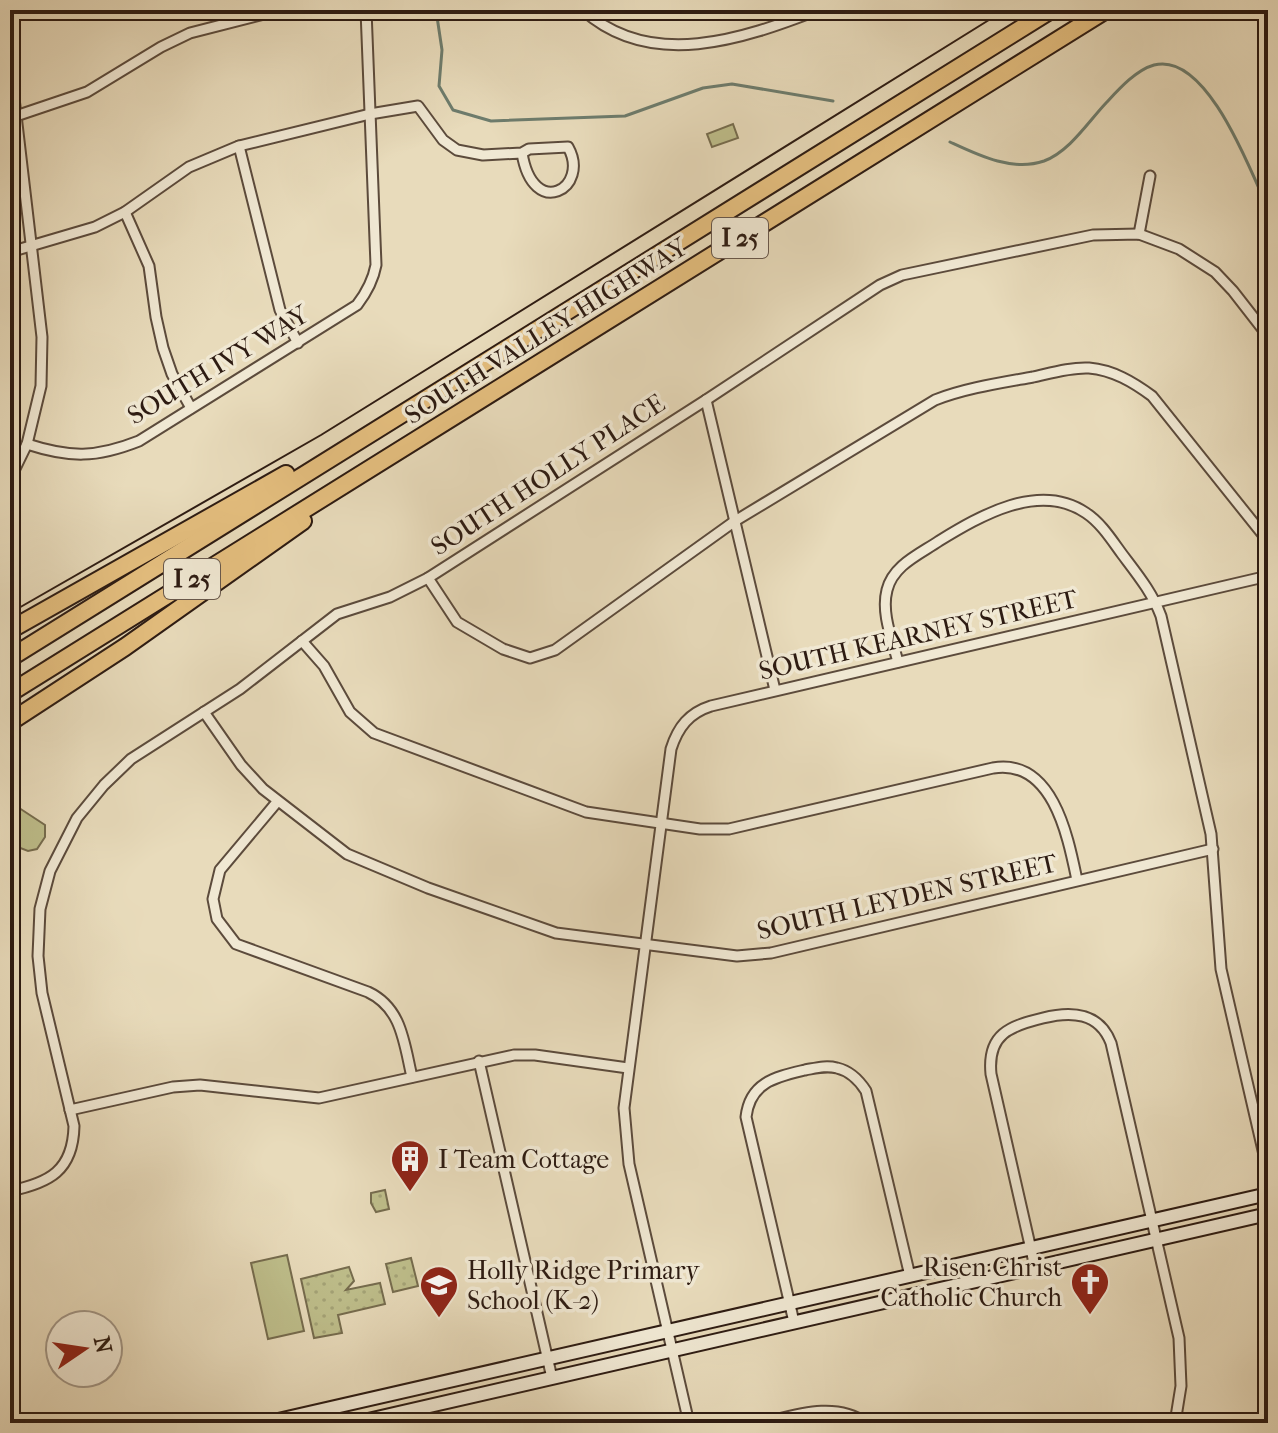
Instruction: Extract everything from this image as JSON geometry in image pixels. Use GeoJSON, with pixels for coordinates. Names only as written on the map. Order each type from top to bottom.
{"type":"FeatureCollection","features":[{"type":"Feature","properties":{"kind":"highway","name":"SOUTH VALLEY HIGHWAY"},"geometry":{"type":"LineString","coordinates":[[10,658],[1051,10]]}},
{"type":"Feature","properties":{"kind":"highway","name":"SOUTH VALLEY HIGHWAY"},"geometry":{"type":"LineString","coordinates":[[10,693],[1106,10]]}},
{"type":"Feature","properties":{"kind":"highway"},"geometry":{"type":"LineString","coordinates":[[10,630],[479,366]]}},
{"type":"Feature","properties":{"kind":"highway"},"geometry":{"type":"LineString","coordinates":[[10,722],[273,544],[374,466]]}},
{"type":"Feature","properties":{"kind":"main road"},"geometry":{"type":"LineString","coordinates":[[265,1423],[1268,1194]]}},
{"type":"Feature","properties":{"kind":"main road"},"geometry":{"type":"LineString","coordinates":[[355,1423],[1268,1214]]}},
{"type":"Feature","properties":{"kind":"street"},"geometry":{"type":"LineString","coordinates":[[13,118],[87,92],[190,33],[280,10]]}},
{"type":"Feature","properties":{"kind":"street"},"geometry":{"type":"LineString","coordinates":[[366,10],[370,114]]}},
{"type":"Feature","properties":{"kind":"street"},"geometry":{"type":"LineString","coordinates":[[583,10],[613,31],[630,38],[675,46],[706,43],[763,30],[818,10]]}},
{"type":"Feature","properties":{"kind":"street"},"geometry":{"type":"LineString","coordinates":[[10,64],[13,118],[42,337],[41,386],[27,444],[10,479]]}},
{"type":"Feature","properties":{"kind":"street"},"geometry":{"type":"LineString","coordinates":[[10,252],[81,233],[125,212],[179,173],[239,146],[370,114],[418,106],[443,140],[457,150],[483,155],[568,147],[573,161],[570,182],[552,193],[535,187],[525,170],[522,153]]}},
{"type":"Feature","properties":{"kind":"street","name":"SOUTH IVY WAY"},"geometry":{"type":"LineString","coordinates":[[27,444],[67,455],[102,453],[139,441],[357,305],[373,282],[376,265],[370,114]]}},
{"type":"Feature","properties":{"kind":"street"},"geometry":{"type":"LineString","coordinates":[[239,146],[280,310],[298,343]]}},
{"type":"Feature","properties":{"kind":"street"},"geometry":{"type":"LineString","coordinates":[[1139,234],[1150,176]]}},
{"type":"Feature","properties":{"kind":"street"},"geometry":{"type":"LineString","coordinates":[[125,212],[149,266],[163,348],[172,374],[191,408]]}},
{"type":"Feature","properties":{"kind":"street","name":"SOUTH HOLLY PLACE"},"geometry":{"type":"LineString","coordinates":[[10,1191],[42,1183],[60,1169],[73,1143],[74,1126],[42,993],[38,956],[40,909],[50,871],[77,818],[131,759],[240,689],[337,614],[390,597],[428,578],[880,285],[902,275],[1093,235],[1139,234],[1179,249],[1215,272],[1268,336]]}},
{"type":"Feature","properties":{"kind":"street"},"geometry":{"type":"LineString","coordinates":[[428,578],[457,622],[503,649],[530,658],[555,650],[735,521],[935,400],[955,392],[1088,368],[1113,373],[1134,382],[1152,396],[1268,541]]}},
{"type":"Feature","properties":{"kind":"street"},"geometry":{"type":"LineString","coordinates":[[706,400],[775,690]]}},
{"type":"Feature","properties":{"kind":"street"},"geometry":{"type":"LineString","coordinates":[[898,662],[886,613],[887,591],[895,574],[910,559],[996,509],[1042,501],[1066,503],[1079,508],[1100,525],[1156,601],[1213,849],[1221,969],[1268,1172]]}},
{"type":"Feature","properties":{"kind":"street","name":"SOUTH KEARNEY STREET"},"geometry":{"type":"LineString","coordinates":[[689,1423],[626,1145],[624,1108],[671,749],[685,721],[696,711],[775,690],[1268,576]]}},
{"type":"Feature","properties":{"kind":"street"},"geometry":{"type":"LineString","coordinates":[[302,641],[324,666],[350,712],[374,733],[586,812],[700,829],[729,829],[1012,766],[1035,779],[1059,815],[1077,880]]}},
{"type":"Feature","properties":{"kind":"street","name":"SOUTH LEYDEN STREET"},"geometry":{"type":"LineString","coordinates":[[204,712],[241,765],[277,802],[347,854],[428,888],[545,930],[644,946],[737,956],[771,953],[1213,849]]}},
{"type":"Feature","properties":{"kind":"street"},"geometry":{"type":"LineString","coordinates":[[277,802],[220,870],[213,899],[217,919],[236,944],[384,1000],[397,1017],[412,1077]]}},
{"type":"Feature","properties":{"kind":"street"},"geometry":{"type":"LineString","coordinates":[[1035,1267],[990,1063],[996,1042],[1016,1025],[1059,1014],[1082,1015],[1098,1023],[1108,1037],[1151,1220],[1180,1351],[1181,1386],[1175,1423]]}},
{"type":"Feature","properties":{"kind":"street"},"geometry":{"type":"LineString","coordinates":[[70,1110],[173,1087],[213,1085],[319,1098],[514,1055],[628,1068]]}},
{"type":"Feature","properties":{"kind":"street"},"geometry":{"type":"LineString","coordinates":[[479,1061],[552,1378]]}},
{"type":"Feature","properties":{"kind":"street"},"geometry":{"type":"LineString","coordinates":[[794,1322],[747,1126],[748,1105],[758,1088],[770,1079],[823,1066],[846,1071],[866,1091],[910,1276]]}},
{"type":"Feature","properties":{"kind":"street"},"geometry":{"type":"LineString","coordinates":[[330,1408],[333,1423]]}},
{"type":"Feature","properties":{"kind":"street"},"geometry":{"type":"LineString","coordinates":[[763,1423],[822,1411],[846,1414],[864,1421]]}},
{"type":"Feature","properties":{"kind":"green space"},"geometry":{"type":"Polygon","coordinates":[[[733,124],[738,138],[712,147],[707,134],[733,124]]]}},
{"type":"Feature","properties":{"kind":"green space"},"geometry":{"type":"Polygon","coordinates":[[[10,802],[45,825],[45,837],[37,849],[28,851],[10,844],[10,802]]]}},
{"type":"Feature","properties":{"kind":"green space"},"geometry":{"type":"Polygon","coordinates":[[[385,1190],[389,1209],[376,1212],[371,1203],[371,1193],[385,1190]]]}},
{"type":"Feature","properties":{"kind":"green space"},"geometry":{"type":"Polygon","coordinates":[[[287,1255],[304,1331],[268,1339],[251,1263],[287,1255]]]}},
{"type":"Feature","properties":{"kind":"green space"},"geometry":{"type":"Polygon","coordinates":[[[411,1258],[418,1286],[393,1292],[386,1264],[411,1258]]]}},
{"type":"Feature","properties":{"kind":"green space"},"geometry":{"type":"Polygon","coordinates":[[[349,1267],[354,1281],[346,1290],[380,1283],[385,1304],[338,1315],[342,1333],[314,1338],[301,1279],[349,1267]]]}},
{"type":"Feature","properties":{"kind":"waterway"},"geometry":{"type":"LineString","coordinates":[[436,10],[442,50],[439,86],[453,110],[491,121],[625,116],[703,88],[732,84],[833,101]]}},
{"type":"Feature","properties":{"kind":"waterway"},"geometry":{"type":"LineString","coordinates":[[950,142],[984,157],[1008,163],[1044,161],[1070,143],[1134,76],[1154,65],[1173,66],[1192,76],[1209,95],[1238,143],[1268,209]]}},
{"type":"Feature","properties":{"kind":"tram line"},"geometry":{"type":"LineString","coordinates":[[10,613],[321,435],[1005,10]]}},
{"type":"Feature","properties":{"kind":"place","name":"I Team Cottage"},"geometry":{"type":"Point","coordinates":[410,1193]}},
{"type":"Feature","properties":{"kind":"place","name":"Risen Christ Catholic Church"},"geometry":{"type":"Point","coordinates":[1090,1316]}},
{"type":"Feature","properties":{"kind":"place","name":"Holly Ridge Primary School (K-2)"},"geometry":{"type":"Point","coordinates":[439,1319]}}]}
